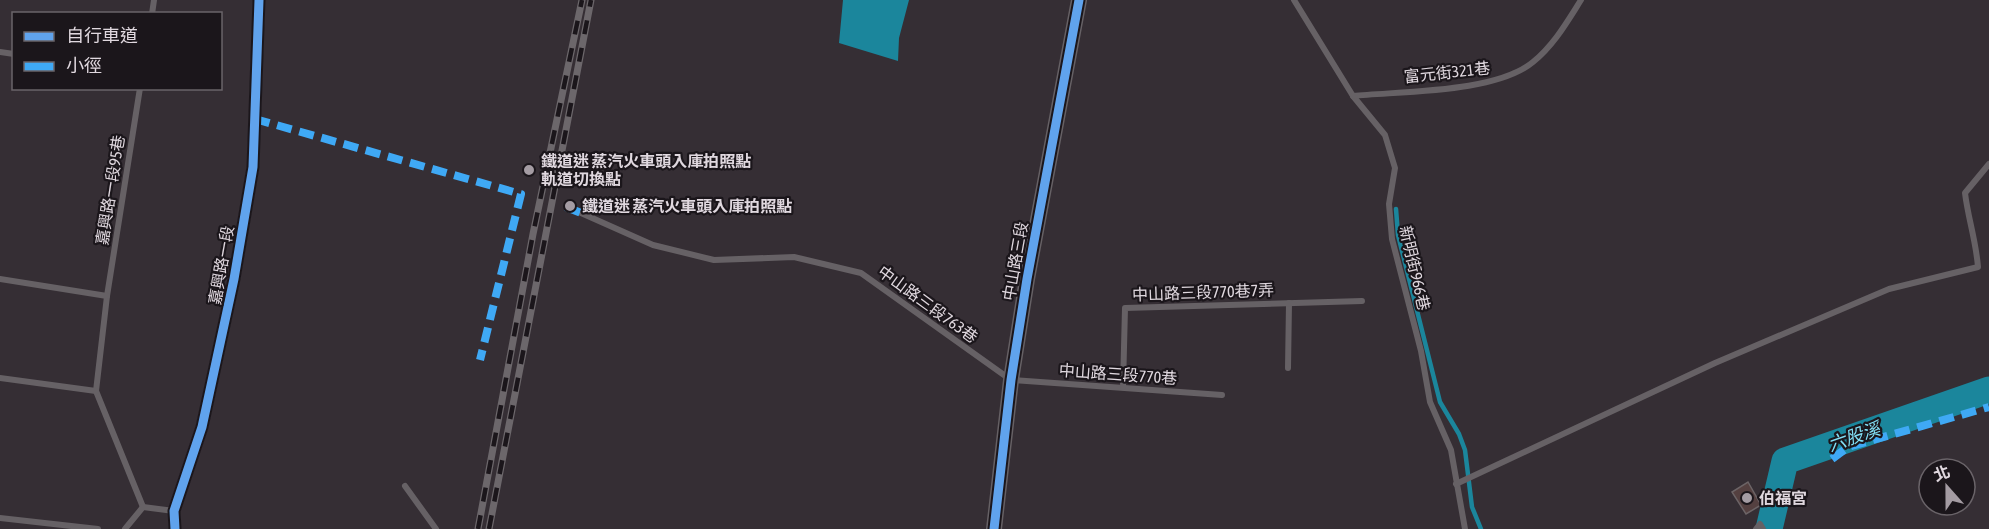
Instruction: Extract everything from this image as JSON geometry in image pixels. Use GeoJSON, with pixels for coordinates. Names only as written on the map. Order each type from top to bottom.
{"type":"FeatureCollection","features":[{"type":"Feature","properties":{"kind":"street","name":"嘉興路一段"},"geometry":{"type":"LineString","coordinates":[[175,529],[174,511],[202,427],[234,279],[253,167],[259,0]]}},
{"type":"Feature","properties":{"kind":"street","name":"中山路三段"},"geometry":{"type":"LineString","coordinates":[[994,529],[1011,380],[1027,279],[1079,0]]}},
{"type":"Feature","properties":{"kind":"lane","name":"新明街966巷"},"geometry":{"type":"LineString","coordinates":[[1294,0],[1353,96],[1385,135],[1395,168],[1389,204],[1392,239],[1421,351],[1430,402],[1451,450],[1465,529]]}},
{"type":"Feature","properties":{"kind":"lane","name":"富元街321巷"},"geometry":{"type":"LineString","coordinates":[[1353,96],[1499,81],[1532,64],[1551,45],[1581,0]]}},
{"type":"Feature","properties":{"kind":"lane","name":"嘉興路一段95巷"},"geometry":{"type":"LineString","coordinates":[[140,90],[107,296],[96,391],[143,507]]}},
{"type":"Feature","properties":{"kind":"lane"},"geometry":{"type":"LineString","coordinates":[[1456,484],[1715,363],[1889,289],[1978,267],[1975,236],[1968,216],[1965,193],[1989,164]]}},
{"type":"Feature","properties":{"kind":"lane","name":"中山路三段763巷"},"geometry":{"type":"LineString","coordinates":[[581,213],[653,245],[714,260],[794,257],[861,273],[1011,380]]}},
{"type":"Feature","properties":{"kind":"lane"},"geometry":{"type":"LineString","coordinates":[[0,279],[107,296]]}},
{"type":"Feature","properties":{"kind":"lane","name":"中山路三段770巷7弄"},"geometry":{"type":"LineString","coordinates":[[1123,387],[1125,308],[1362,301]]}},
{"type":"Feature","properties":{"kind":"lane","name":"中山路三段770巷7弄"},"geometry":{"type":"LineString","coordinates":[[1288,368],[1289,303]]}},
{"type":"Feature","properties":{"kind":"lane"},"geometry":{"type":"LineString","coordinates":[[0,378],[96,391]]}},
{"type":"Feature","properties":{"kind":"lane","name":"中山路三段770巷"},"geometry":{"type":"LineString","coordinates":[[1011,380],[1222,395]]}},
{"type":"Feature","properties":{"kind":"lane"},"geometry":{"type":"LineString","coordinates":[[405,486],[436,529]]}},
{"type":"Feature","properties":{"kind":"lane"},"geometry":{"type":"LineString","coordinates":[[122,528],[143,507],[174,511]]}},
{"type":"Feature","properties":{"kind":"lane"},"geometry":{"type":"LineString","coordinates":[[0,518],[98,529]]}},
{"type":"Feature","properties":{"kind":"water"},"geometry":{"type":"Polygon","coordinates":[[[843,0],[909,0],[899,38],[898,61],[839,43],[843,0]]]}},
{"type":"Feature","properties":{"kind":"building","name":"伯福宮"},"geometry":{"type":"Polygon","coordinates":[[[1748,482],[1761,505],[1746,514],[1732,492],[1748,482]]]}},
{"type":"Feature","properties":{"kind":"waterway"},"geometry":{"type":"LineString","coordinates":[[1396,209],[1398,235],[1440,402],[1459,434],[1465,450],[1472,507],[1481,529]]}},
{"type":"Feature","properties":{"kind":"waterway","name":"六股溪"},"geometry":{"type":"LineString","coordinates":[[1769,529],[1785,461],[1989,390]]}},
{"type":"Feature","properties":{"kind":"railway"},"geometry":{"type":"LineString","coordinates":[[478,529],[533,234],[582,0]]}},
{"type":"Feature","properties":{"kind":"railway"},"geometry":{"type":"LineString","coordinates":[[489,529],[591,0]]}},
{"type":"Feature","properties":{"kind":"marked path"},"geometry":{"type":"LineString","coordinates":[[255,119],[521,194],[480,360]]}},
{"type":"Feature","properties":{"kind":"marked path"},"geometry":{"type":"LineString","coordinates":[[566,207],[581,213]]}},
{"type":"Feature","properties":{"kind":"marked path"},"geometry":{"type":"LineString","coordinates":[[1832,459],[1848,447],[1989,407]]}},
{"type":"Feature","properties":{"kind":"cycle path"},"geometry":{"type":"LineString","coordinates":[[175,529],[174,511],[202,427],[234,279],[253,167],[259,0]]}},
{"type":"Feature","properties":{"kind":"cycle path"},"geometry":{"type":"LineString","coordinates":[[994,529],[1011,380],[1027,279],[1079,0]]}},
{"type":"Feature","properties":{"kind":"place","name":"鐵道迷 蒸汽火車頭入庫拍照點 軌道切換點"},"geometry":{"type":"Point","coordinates":[529,170]}},
{"type":"Feature","properties":{"kind":"place","name":"鐵道迷 蒸汽火車頭入庫拍照點"},"geometry":{"type":"Point","coordinates":[570,206]}},
{"type":"Feature","properties":{"kind":"place","name":"伯福宮"},"geometry":{"type":"Point","coordinates":[1747,498]}}]}
